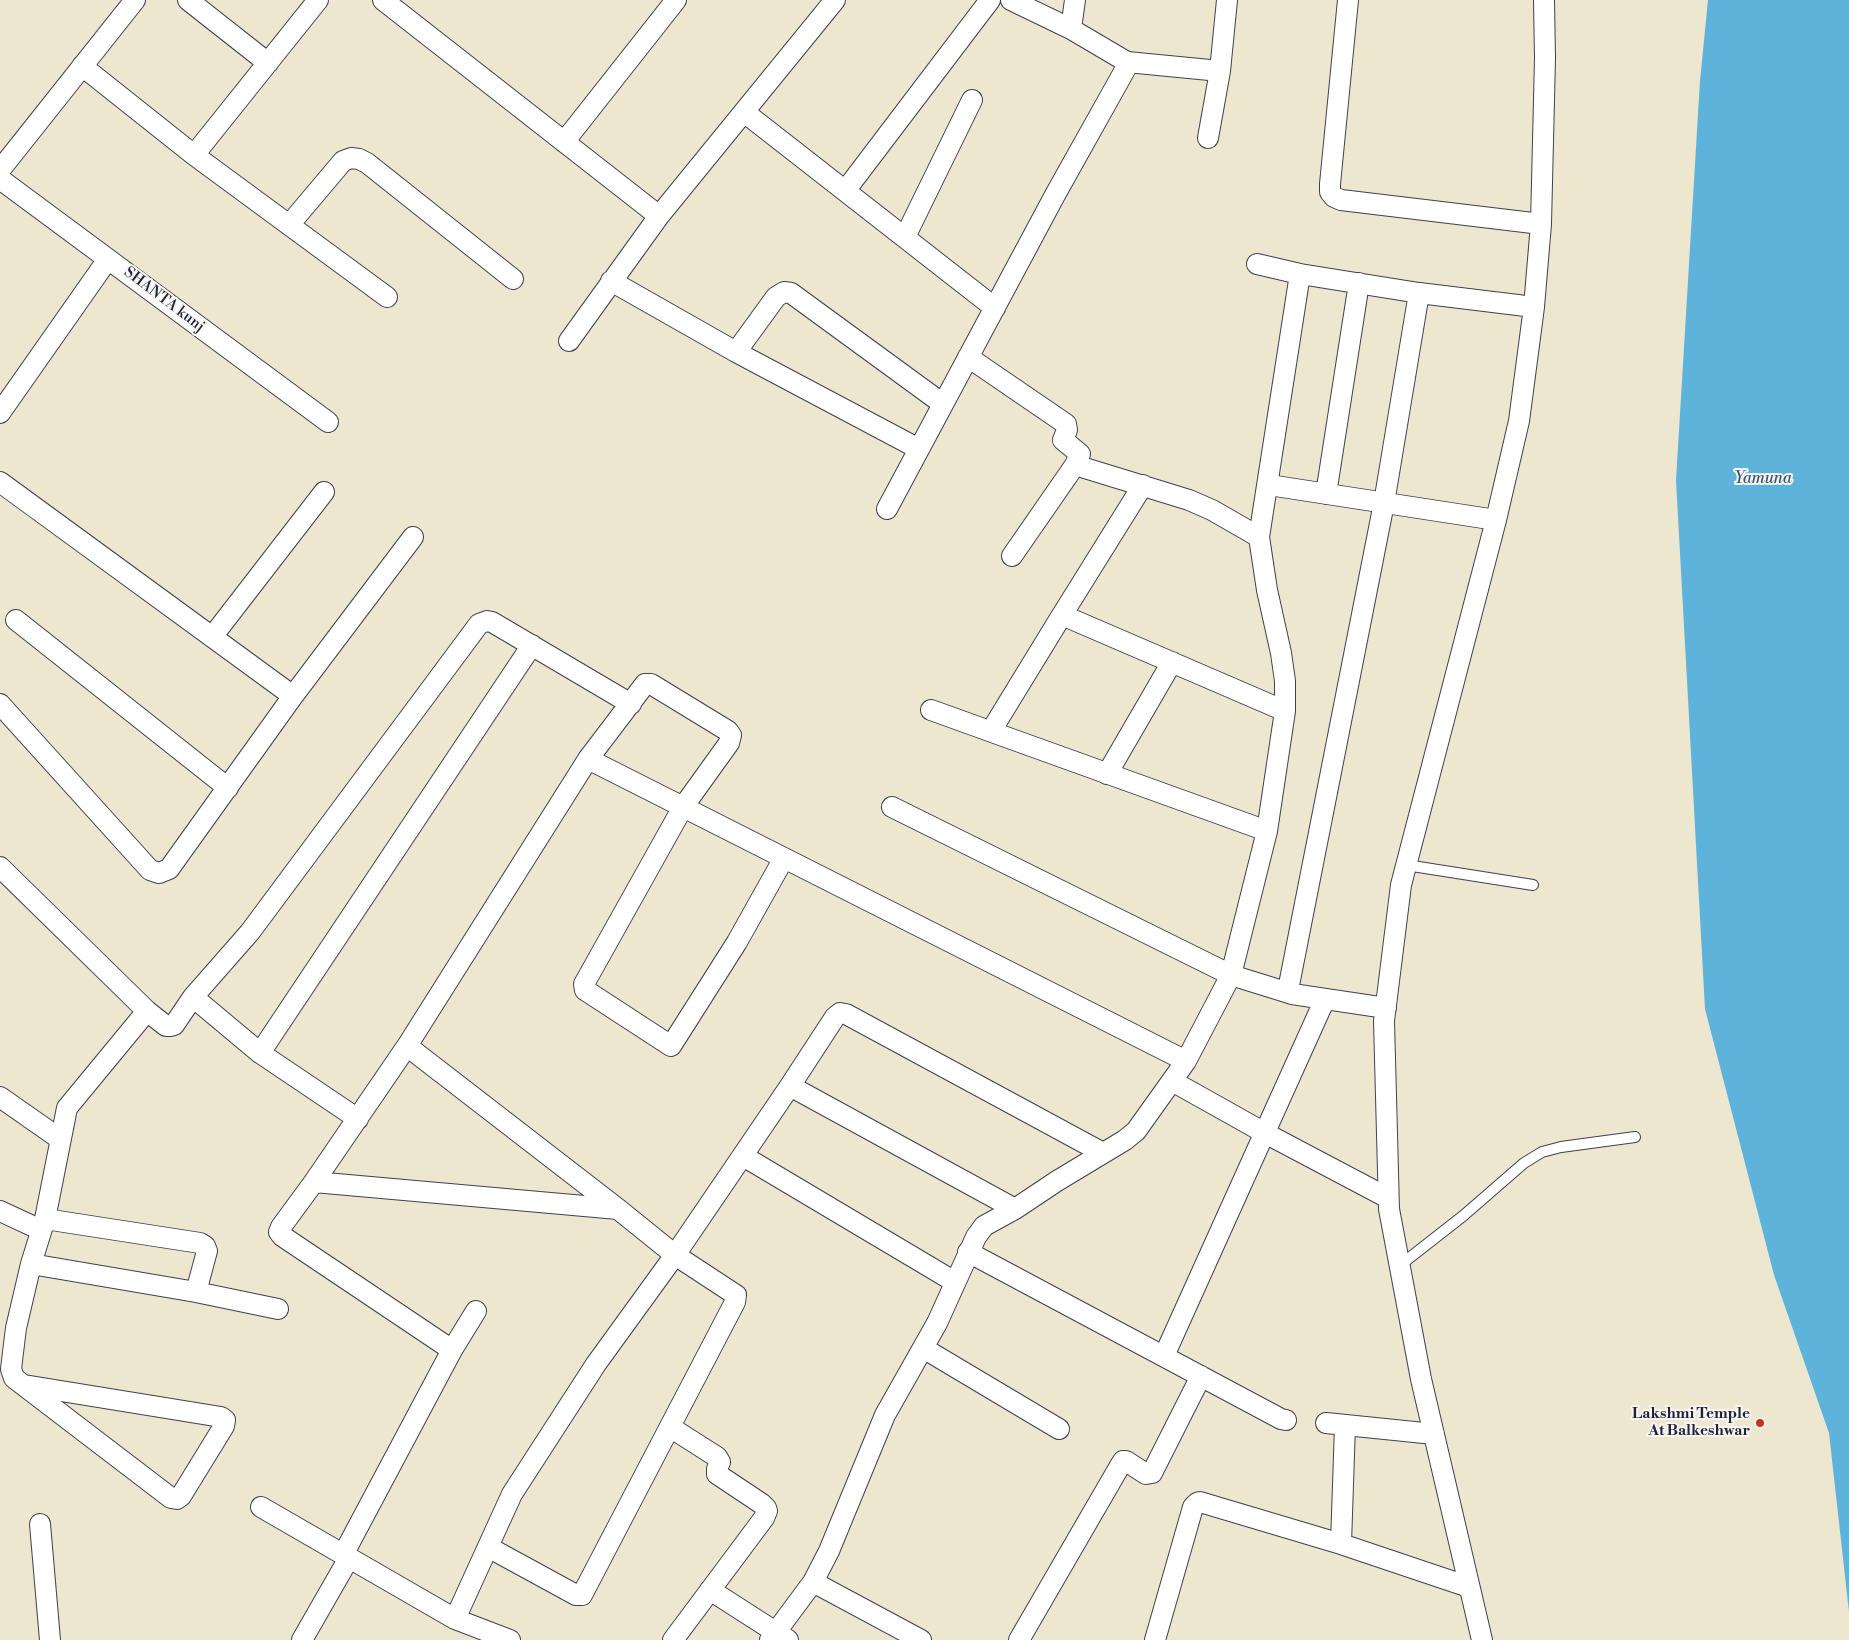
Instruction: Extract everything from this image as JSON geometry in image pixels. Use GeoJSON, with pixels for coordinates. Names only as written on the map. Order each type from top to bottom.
{"type":"FeatureCollection","features":[{"type":"Feature","properties":{"kind":"street"},"geometry":{"type":"LineString","coordinates":[[0,170],[135,0]]}},
{"type":"Feature","properties":{"kind":"street"},"geometry":{"type":"LineString","coordinates":[[188,0],[268,64]]}},
{"type":"Feature","properties":{"kind":"street"},"geometry":{"type":"LineString","coordinates":[[194,155],[318,0]]}},
{"type":"Feature","properties":{"kind":"street"},"geometry":{"type":"LineString","coordinates":[[383,0],[659,216]]}},
{"type":"Feature","properties":{"kind":"street"},"geometry":{"type":"LineString","coordinates":[[564,142],[676,0]]}},
{"type":"Feature","properties":{"kind":"street"},"geometry":{"type":"LineString","coordinates":[[569,340],[659,216],[835,0]]}},
{"type":"Feature","properties":{"kind":"street"},"geometry":{"type":"LineString","coordinates":[[845,191],[990,0]]}},
{"type":"Feature","properties":{"kind":"street"},"geometry":{"type":"LineString","coordinates":[[1011,0],[1071,29],[1127,62],[1220,71]]}},
{"type":"Feature","properties":{"kind":"street"},"geometry":{"type":"LineString","coordinates":[[1071,29],[1075,0]]}},
{"type":"Feature","properties":{"kind":"street"},"geometry":{"type":"LineString","coordinates":[[1208,138],[1220,71],[1227,0]]}},
{"type":"Feature","properties":{"kind":"street"},"geometry":{"type":"LineString","coordinates":[[1348,0],[1330,184],[1330,192],[1334,197],[1341,200],[1541,224]]}},
{"type":"Feature","properties":{"kind":"street"},"geometry":{"type":"LineString","coordinates":[[1482,1640],[1434,1434],[1388,1209],[1384,1031],[1401,885],[1496,520],[1519,420],[1534,307],[1541,224],[1545,68],[1544,0]]}},
{"type":"Feature","properties":{"kind":"street"},"geometry":{"type":"LineString","coordinates":[[887,508],[1126,68],[1127,62]]}},
{"type":"Feature","properties":{"kind":"street"},"geometry":{"type":"LineString","coordinates":[[82,66],[194,155],[387,297]]}},
{"type":"Feature","properties":{"kind":"street"},"geometry":{"type":"LineString","coordinates":[[904,237],[972,100]]}},
{"type":"Feature","properties":{"kind":"street"},"geometry":{"type":"LineString","coordinates":[[744,112],[995,308]]}},
{"type":"Feature","properties":{"kind":"street"},"geometry":{"type":"LineString","coordinates":[[289,225],[343,161],[351,158],[359,159],[367,163],[513,279]]}},
{"type":"Feature","properties":{"kind":"street","name":"SHANTA kunj"},"geometry":{"type":"LineString","coordinates":[[0,179],[328,422]]}},
{"type":"Feature","properties":{"kind":"street"},"geometry":{"type":"LineString","coordinates":[[0,413],[108,258]]}},
{"type":"Feature","properties":{"kind":"street"},"geometry":{"type":"LineString","coordinates":[[1257,264],[1300,274],[1534,307]]}},
{"type":"Feature","properties":{"kind":"street"},"geometry":{"type":"LineString","coordinates":[[710,1590],[778,1638],[813,1582],[829,1551],[885,1415],[937,1322],[968,1252],[984,1226],[1015,1209],[1125,1140],[1136,1131],[1186,1061],[1231,975],[1267,831],[1285,711],[1285,681],[1281,653],[1267,590],[1259,537],[1269,485],[1300,274]]}},
{"type":"Feature","properties":{"kind":"street"},"geometry":{"type":"LineString","coordinates":[[611,281],[736,352],[919,449]]}},
{"type":"Feature","properties":{"kind":"street"},"geometry":{"type":"LineString","coordinates":[[1326,494],[1359,283]]}},
{"type":"Feature","properties":{"kind":"street"},"geometry":{"type":"LineString","coordinates":[[736,352],[776,297],[784,292],[791,293],[943,404]]}},
{"type":"Feature","properties":{"kind":"street"},"geometry":{"type":"LineString","coordinates":[[1289,993],[1288,990],[1384,503],[1419,292]]}},
{"type":"Feature","properties":{"kind":"street"},"geometry":{"type":"LineString","coordinates":[[968,356],[1066,424],[1067,430],[1063,440],[1080,454],[1075,465],[1012,556]]}},
{"type":"Feature","properties":{"kind":"street"},"geometry":{"type":"LineString","coordinates":[[1075,465],[1143,485],[1212,510],[1259,537]]}},
{"type":"Feature","properties":{"kind":"street"},"geometry":{"type":"LineString","coordinates":[[0,482],[293,696]]}},
{"type":"Feature","properties":{"kind":"street"},"geometry":{"type":"LineString","coordinates":[[991,732],[1143,485]]}},
{"type":"Feature","properties":{"kind":"street"},"geometry":{"type":"LineString","coordinates":[[1269,485],[1496,520]]}},
{"type":"Feature","properties":{"kind":"street"},"geometry":{"type":"LineString","coordinates":[[212,637],[324,492]]}},
{"type":"Feature","properties":{"kind":"street"},"geometry":{"type":"LineString","coordinates":[[0,704],[150,870],[159,873],[169,869],[293,696],[413,537]]}},
{"type":"Feature","properties":{"kind":"street"},"geometry":{"type":"LineString","coordinates":[[1062,615],[1285,711]]}},
{"type":"Feature","properties":{"kind":"street"},"geometry":{"type":"LineString","coordinates":[[16,620],[228,788]]}},
{"type":"Feature","properties":{"kind":"street"},"geometry":{"type":"LineString","coordinates":[[0,866],[146,1011],[166,1026],[174,1025],[193,997],[250,932],[479,624],[487,621],[492,622],[631,704]]}},
{"type":"Feature","properties":{"kind":"street"},"geometry":{"type":"LineString","coordinates":[[260,1053],[532,645]]}},
{"type":"Feature","properties":{"kind":"street"},"geometry":{"type":"LineString","coordinates":[[1107,774],[1172,662]]}},
{"type":"Feature","properties":{"kind":"street"},"geometry":{"type":"LineString","coordinates":[[452,1350],[282,1236],[279,1232],[407,1046],[588,759],[645,684],[650,684],[728,731],[731,735],[729,743],[683,807],[584,988],[669,1045],[673,1044],[737,942],[784,858]]}},
{"type":"Feature","properties":{"kind":"street"},"geometry":{"type":"LineString","coordinates":[[931,710],[1267,831]]}},
{"type":"Feature","properties":{"kind":"street"},"geometry":{"type":"LineString","coordinates":[[588,759],[1186,1061]]}},
{"type":"Feature","properties":{"kind":"street"},"geometry":{"type":"LineString","coordinates":[[892,807],[1231,975],[1289,993],[1386,1008]]}},
{"type":"Feature","properties":{"kind":"street"},"geometry":{"type":"LineString","coordinates":[[193,997],[260,1053],[358,1119]]}},
{"type":"Feature","properties":{"kind":"street"},"geometry":{"type":"LineString","coordinates":[[1164,1356],[1325,999]]}},
{"type":"Feature","properties":{"kind":"street"},"geometry":{"type":"LineString","coordinates":[[24,1385],[220,1417],[225,1420],[224,1426],[181,1496],[177,1499],[171,1498],[14,1378],[11,1369],[16,1328],[30,1264],[43,1224],[67,1108],[146,1011]]}},
{"type":"Feature","properties":{"kind":"street"},"geometry":{"type":"LineString","coordinates":[[455,1619],[512,1494],[596,1364],[743,1156],[835,1017],[840,1014],[846,1014],[1103,1153]]}},
{"type":"Feature","properties":{"kind":"street"},"geometry":{"type":"LineString","coordinates":[[407,1046],[618,1209],[674,1255],[736,1295],[735,1302],[582,1595],[576,1594],[488,1546]]}},
{"type":"Feature","properties":{"kind":"street"},"geometry":{"type":"LineString","coordinates":[[1172,1081],[1388,1198]]}},
{"type":"Feature","properties":{"kind":"street"},"geometry":{"type":"LineString","coordinates":[[790,1086],[1015,1209]]}},
{"type":"Feature","properties":{"kind":"street"},"geometry":{"type":"LineString","coordinates":[[0,1097],[60,1139]]}},
{"type":"Feature","properties":{"kind":"street"},"geometry":{"type":"LineString","coordinates":[[743,1156],[955,1282]]}},
{"type":"Feature","properties":{"kind":"street"},"geometry":{"type":"LineString","coordinates":[[314,1182],[618,1209]]}},
{"type":"Feature","properties":{"kind":"street"},"geometry":{"type":"LineString","coordinates":[[0,1211],[43,1224],[200,1243],[205,1246],[207,1251],[196,1292]]}},
{"type":"Feature","properties":{"kind":"street"},"geometry":{"type":"LineString","coordinates":[[968,1252],[1286,1420]]}},
{"type":"Feature","properties":{"kind":"street"},"geometry":{"type":"LineString","coordinates":[[30,1264],[196,1292],[278,1309]]}},
{"type":"Feature","properties":{"kind":"street"},"geometry":{"type":"LineString","coordinates":[[302,1640],[452,1350],[476,1311]]}},
{"type":"Feature","properties":{"kind":"street"},"geometry":{"type":"LineString","coordinates":[[923,1348],[1059,1429]]}},
{"type":"Feature","properties":{"kind":"street"},"geometry":{"type":"LineString","coordinates":[[1019,1640],[1123,1461],[1146,1474],[1152,1473],[1201,1376]]}},
{"type":"Feature","properties":{"kind":"street"},"geometry":{"type":"LineString","coordinates":[[1340,1544],[1335,1424],[1434,1434]]}},
{"type":"Feature","properties":{"kind":"street"},"geometry":{"type":"LineString","coordinates":[[670,1427],[717,1457],[720,1462],[717,1474],[762,1504],[767,1511],[764,1518],[673,1640]]}},
{"type":"Feature","properties":{"kind":"street"},"geometry":{"type":"LineString","coordinates":[[1155,1640],[1190,1516],[1193,1507],[1200,1502],[1340,1544],[1469,1587]]}},
{"type":"Feature","properties":{"kind":"street"},"geometry":{"type":"LineString","coordinates":[[261,1507],[455,1619],[510,1640]]}},
{"type":"Feature","properties":{"kind":"street"},"geometry":{"type":"LineString","coordinates":[[40,1524],[50,1640]]}},
{"type":"Feature","properties":{"kind":"street"},"geometry":{"type":"LineString","coordinates":[[813,1582],[921,1640]]}},
{"type":"Feature","properties":{"kind":"lane"},"geometry":{"type":"LineString","coordinates":[[1406,865],[1533,885]]}},
{"type":"Feature","properties":{"kind":"lane"},"geometry":{"type":"LineString","coordinates":[[1400,1266],[1524,1164],[1542,1152],[1561,1147],[1634,1138]]}},
{"type":"Feature","properties":{"kind":"water","name":"Yamuna"},"geometry":{"type":"Polygon","coordinates":[[[1708,0],[1849,0],[1849,1612],[1829,1433],[1774,1275],[1705,1009],[1676,480],[1700,81],[1708,0]]]}},
{"type":"Feature","properties":{"kind":"place","name":"Lakshmi Temple At Balkeshwar"},"geometry":{"type":"Point","coordinates":[1760,1423]}}]}
